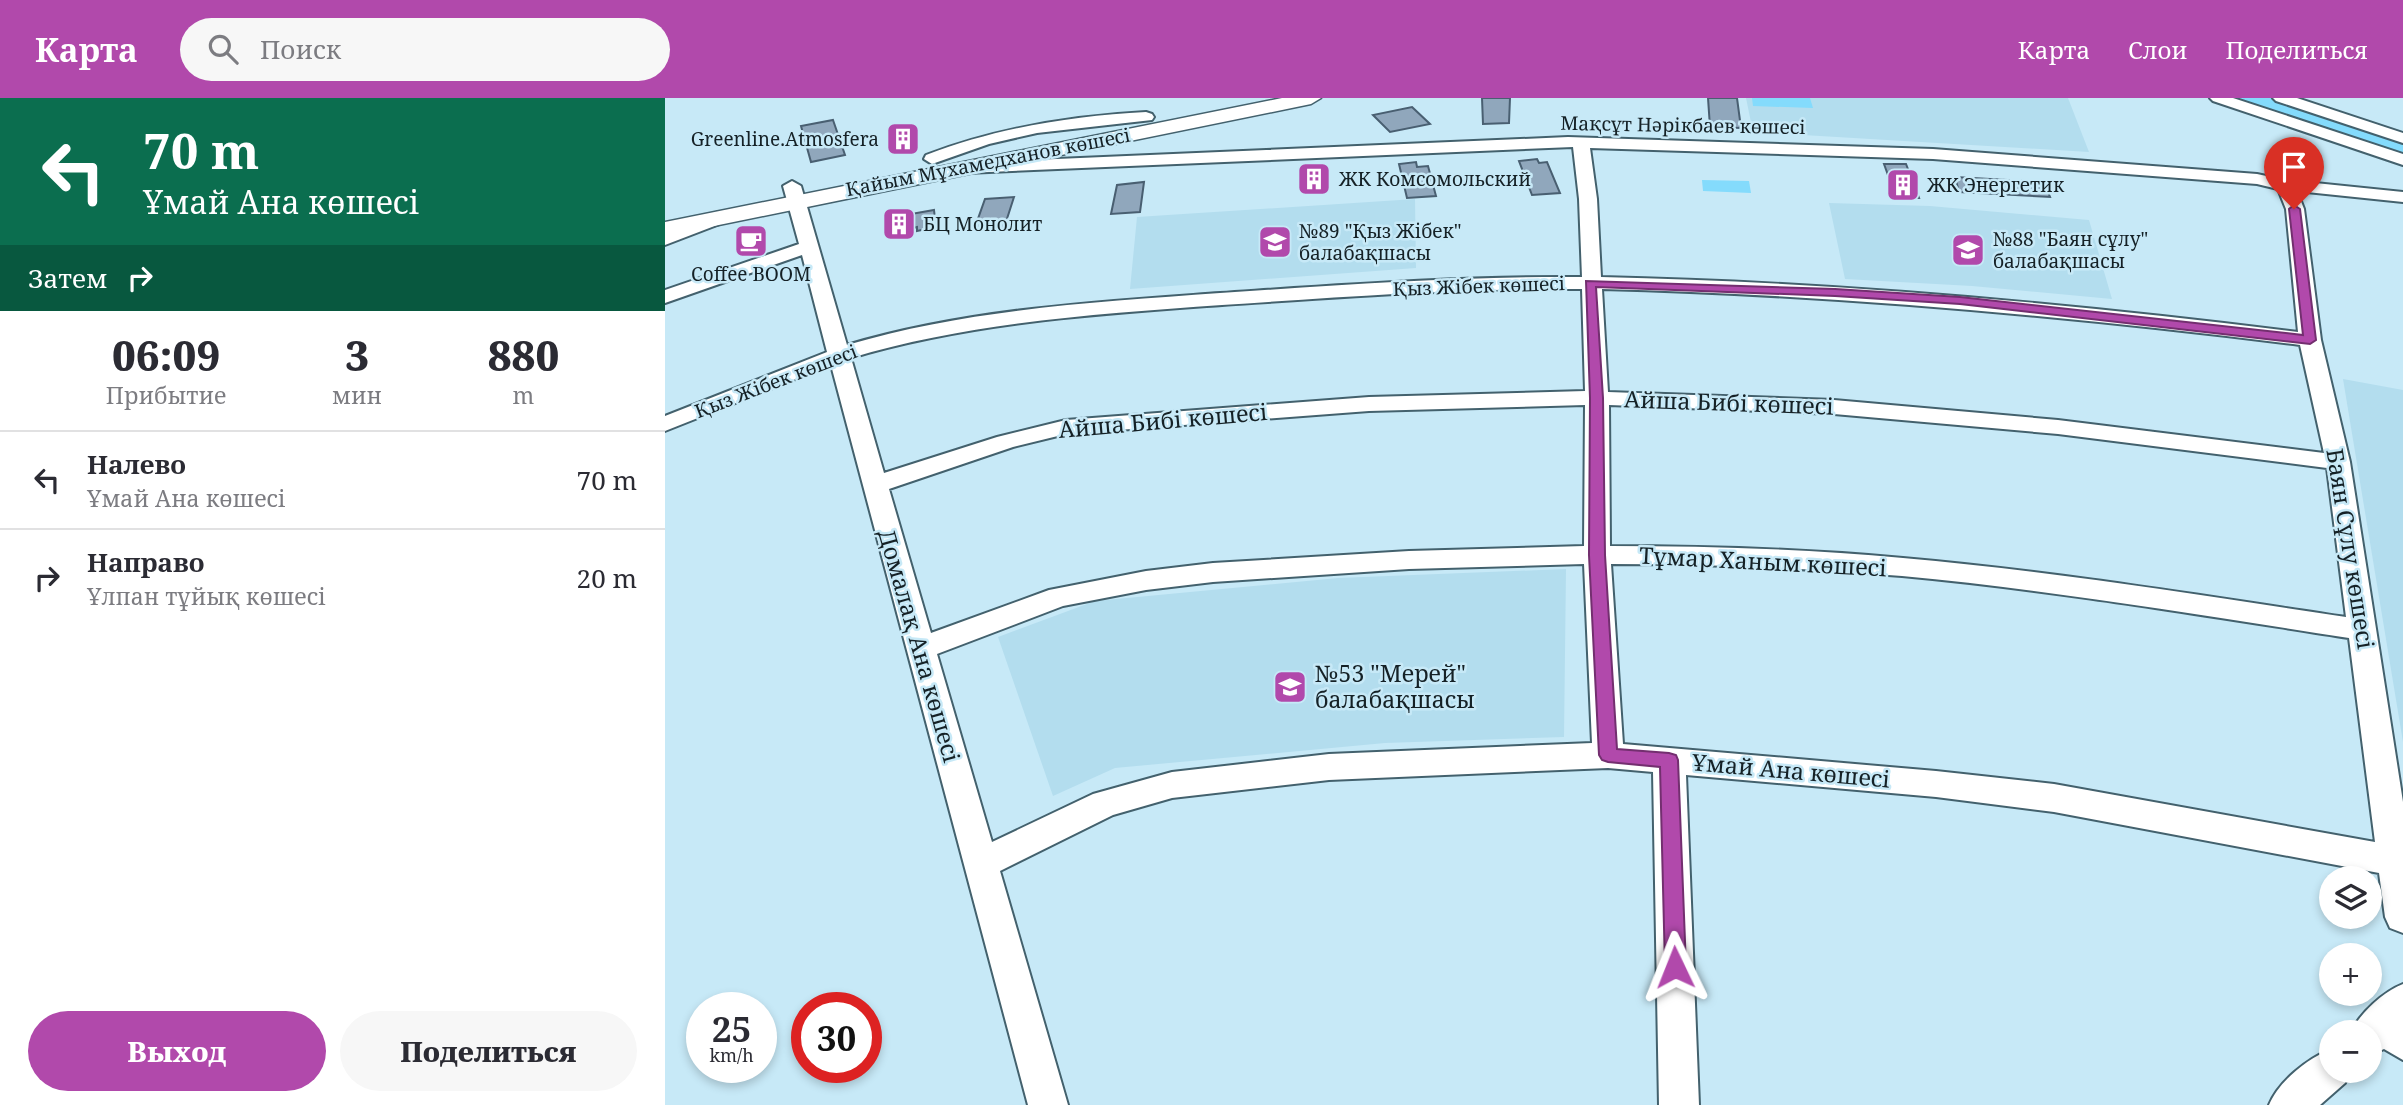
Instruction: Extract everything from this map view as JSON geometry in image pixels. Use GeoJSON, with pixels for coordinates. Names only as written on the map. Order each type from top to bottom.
{"type":"FeatureCollection","features":[{"type":"Feature","properties":{"kind":"main road","name":"Қайым Мұхамедханов көшесі"},"geometry":{"type":"LineString","coordinates":[[665,229],[932,159],[1244,98]]}},
{"type":"Feature","properties":{"kind":"main road","name":"Қайым Мұхамедханов көшесі"},"geometry":{"type":"LineString","coordinates":[[665,212],[960,168],[1311,98]]}},
{"type":"Feature","properties":{"kind":"street"},"geometry":{"type":"LineString","coordinates":[[2218,98],[2403,160]]}},
{"type":"Feature","properties":{"kind":"street"},"geometry":{"type":"LineString","coordinates":[[2281,98],[2403,138]]}},
{"type":"Feature","properties":{"kind":"street"},"geometry":{"type":"LineString","coordinates":[[1136,160],[1122,156],[1119,149],[1125,141],[1166,127]]}},
{"type":"Feature","properties":{"kind":"street"},"geometry":{"type":"LineString","coordinates":[[1581,142],[1588,199],[1597,398],[1597,555],[1608,755]]}},
{"type":"Feature","properties":{"kind":"street","name":"Мақсұт Нәрікбаев көшесі"},"geometry":{"type":"LineString","coordinates":[[960,168],[1581,142],[1634,146],[1750,147],[1933,154],[2257,179],[2285,185],[2403,197]]}},
{"type":"Feature","properties":{"kind":"street","name":"Баян Сұлу көшесі"},"geometry":{"type":"LineString","coordinates":[[2285,185],[2294,209],[2310,340],[2338,462],[2399,861],[2403,917]]}},
{"type":"Feature","properties":{"kind":"street","name":"Домалақ Ана көшесі"},"geometry":{"type":"LineString","coordinates":[[793,194],[1048,1105]]}},
{"type":"Feature","properties":{"kind":"street"},"geometry":{"type":"LineString","coordinates":[[665,239],[719,217]]}},
{"type":"Feature","properties":{"kind":"street"},"geometry":{"type":"LineString","coordinates":[[665,298],[807,247]]}},
{"type":"Feature","properties":{"kind":"street","name":"Қыз Жібек көшесі"},"geometry":{"type":"LineString","coordinates":[[665,424],[837,356],[956,326],[1071,313],[1330,291],[1590,283],[1835,292],[1960,301],[2310,340]]}},
{"type":"Feature","properties":{"kind":"street","name":"Айша Бибі көшесі"},"geometry":{"type":"LineString","coordinates":[[874,485],[939,462],[1066,427],[1369,404],[1597,398],[1847,408],[2058,427],[2338,462]]}},
{"type":"Feature","properties":{"kind":"street","name":"Тұмар Ханым көшесі"},"geometry":{"type":"LineString","coordinates":[[920,649],[1024,608],[1077,593],[1135,582],[1217,572],[1408,560],[1597,555],[1716,556],[1854,564],[2011,580],[2362,630]]}},
{"type":"Feature","properties":{"kind":"street","name":"Ұмай Ана көшесі"},"geometry":{"type":"LineString","coordinates":[[981,864],[1105,804],[1172,785],[1329,767],[1608,755],[1936,784],[2054,798],[2399,861]]}},
{"type":"Feature","properties":{"kind":"street"},"geometry":{"type":"LineString","coordinates":[[1669,760],[1679,1105]]}},
{"type":"Feature","properties":{"kind":"street"},"geometry":{"type":"LineString","coordinates":[[2289,1105],[2319,1079]]}},
{"type":"Feature","properties":{"kind":"shaded area"},"geometry":{"type":"Polygon","coordinates":[[[1746,98],[2068,98],[2089,152],[1753,132],[1746,98]]]}},
{"type":"Feature","properties":{"kind":"shaded area"},"geometry":{"type":"Polygon","coordinates":[[[1752,98],[1810,98],[1813,108],[1753,106],[1752,98]]]}},
{"type":"Feature","properties":{"kind":"shaded area"},"geometry":{"type":"Polygon","coordinates":[[[2231,98],[2272,98],[2403,141],[2403,154],[2231,98]]]}},
{"type":"Feature","properties":{"kind":"shaded area"},"geometry":{"type":"Polygon","coordinates":[[[1702,180],[1749,181],[1751,193],[1703,191],[1702,180]]]}},
{"type":"Feature","properties":{"kind":"shaded area","name":"№89 \"Қыз Жібек\" балабақшасы"},"geometry":{"type":"Polygon","coordinates":[[[1415,199],[1416,268],[1130,289],[1137,217],[1415,199]]]}},
{"type":"Feature","properties":{"kind":"shaded area","name":"№88 \"Баян сұлу\" балабақшасы"},"geometry":{"type":"Polygon","coordinates":[[[1829,203],[1930,206],[2089,220],[2112,299],[1972,286],[1845,279],[1829,203]]]}},
{"type":"Feature","properties":{"kind":"shaded area"},"geometry":{"type":"Polygon","coordinates":[[[2343,379],[2403,390],[2403,742],[2343,379]]]}},
{"type":"Feature","properties":{"kind":"shaded area","name":"№53 \"Мерей\" балабақшасы"},"geometry":{"type":"Polygon","coordinates":[[[1566,569],[1564,737],[1385,743],[1115,768],[1053,796],[998,637],[1095,601],[1338,578],[1566,569]]]}},
{"type":"Feature","properties":{"kind":"building"},"geometry":{"type":"Polygon","coordinates":[[[1482,98],[1510,98],[1509,123],[1483,124],[1482,98]]]}},
{"type":"Feature","properties":{"kind":"building"},"geometry":{"type":"Polygon","coordinates":[[[1708,98],[1737,98],[1741,128],[1710,127],[1708,98]]]}},
{"type":"Feature","properties":{"kind":"building"},"geometry":{"type":"Polygon","coordinates":[[[1412,107],[1430,124],[1390,132],[1373,115],[1412,107]]]}},
{"type":"Feature","properties":{"kind":"building"},"geometry":{"type":"Polygon","coordinates":[[[833,120],[845,155],[811,162],[801,126],[833,120]]]}},
{"type":"Feature","properties":{"kind":"building"},"geometry":{"type":"Polygon","coordinates":[[[1537,159],[1539,163],[1547,162],[1560,193],[1532,195],[1519,161],[1537,159]]]}},
{"type":"Feature","properties":{"kind":"building"},"geometry":{"type":"Polygon","coordinates":[[[1416,162],[1417,167],[1428,166],[1436,196],[1407,198],[1399,164],[1416,162]]]}},
{"type":"Feature","properties":{"kind":"building"},"geometry":{"type":"Polygon","coordinates":[[[1884,164],[1906,164],[1919,198],[1896,197],[1884,164]]]}},
{"type":"Feature","properties":{"kind":"building"},"geometry":{"type":"Polygon","coordinates":[[[1955,177],[2044,182],[2050,197],[1959,192],[1955,177]]]}},
{"type":"Feature","properties":{"kind":"building"},"geometry":{"type":"Polygon","coordinates":[[[1144,182],[1140,212],[1111,214],[1117,185],[1144,182]]]}},
{"type":"Feature","properties":{"kind":"building"},"geometry":{"type":"Polygon","coordinates":[[[1014,197],[1004,228],[974,230],[985,199],[1014,197]]]}},
{"type":"Feature","properties":{"kind":"building"},"geometry":{"type":"Polygon","coordinates":[[[934,210],[936,227],[917,231],[917,227],[913,228],[911,214],[934,210]]]}},
{"type":"Feature","properties":{"kind":"place","name":"Greenline.Atmosfera"},"geometry":{"type":"Point","coordinates":[903,139]}},
{"type":"Feature","properties":{"kind":"place","name":"ЖК Комсомольский"},"geometry":{"type":"Point","coordinates":[1314,179]}},
{"type":"Feature","properties":{"kind":"place","name":"ЖК Энергетик"},"geometry":{"type":"Point","coordinates":[1903,185]}},
{"type":"Feature","properties":{"kind":"place","name":"БЦ Монолит"},"geometry":{"type":"Point","coordinates":[899,224]}},
{"type":"Feature","properties":{"kind":"place","name":"Coffee BOOM"},"geometry":{"type":"Point","coordinates":[751,241]}},
{"type":"Feature","properties":{"kind":"place","name":"№89 \"Қыз Жібек\" балабақшасы"},"geometry":{"type":"Point","coordinates":[1275,242]}},
{"type":"Feature","properties":{"kind":"place","name":"№88 \"Баян сұлу\" балабақшасы"},"geometry":{"type":"Point","coordinates":[1968,250]}},
{"type":"Feature","properties":{"kind":"place","name":"№53 \"Мерей\" балабақшасы"},"geometry":{"type":"Point","coordinates":[1290,687]}},
{"type":"Feature","properties":{"kind":"route"},"geometry":{"type":"LineString","coordinates":[[1675,967],[1669,760],[1608,755],[1597,555],[1597,398],[1590,283],[1835,292],[1960,301],[2054,309],[2310,340],[2294,209]]}}]}
